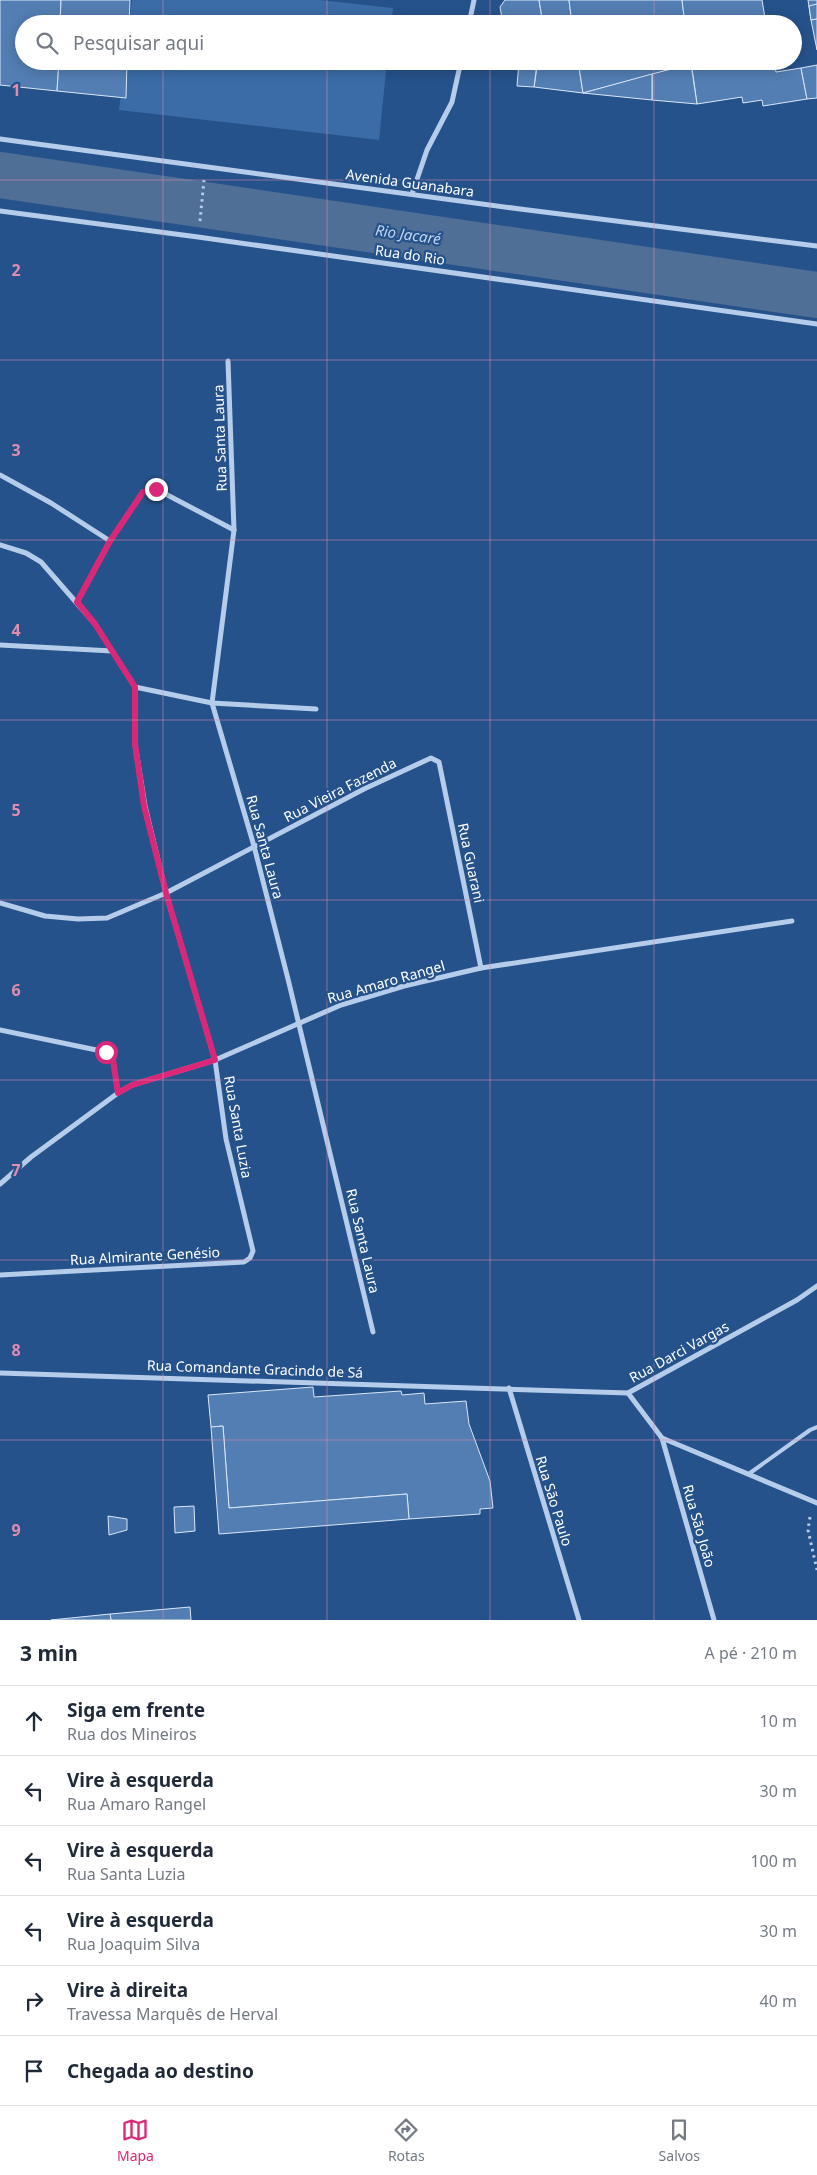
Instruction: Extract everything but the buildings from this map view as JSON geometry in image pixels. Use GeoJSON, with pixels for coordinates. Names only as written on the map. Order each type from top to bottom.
{"type":"FeatureCollection","features":[{"type":"Feature","properties":{"kind":"street"},"geometry":{"type":"LineString","coordinates":[[471,15],[474,0]]}},
{"type":"Feature","properties":{"kind":"street"},"geometry":{"type":"LineString","coordinates":[[412,194],[427,150],[452,102],[459,70]]}},
{"type":"Feature","properties":{"kind":"street","name":"Avenida Guanabara"},"geometry":{"type":"LineString","coordinates":[[0,139],[817,246]]}},
{"type":"Feature","properties":{"kind":"street","name":"Rua do Rio"},"geometry":{"type":"LineString","coordinates":[[0,212],[198,237],[817,324]]}},
{"type":"Feature","properties":{"kind":"street","name":"Rua Santa Laura"},"geometry":{"type":"LineString","coordinates":[[228,362],[234,530],[212,703],[254,846],[373,1332]]}},
{"type":"Feature","properties":{"kind":"street"},"geometry":{"type":"LineString","coordinates":[[0,475],[51,503],[110,541]]}},
{"type":"Feature","properties":{"kind":"street"},"geometry":{"type":"LineString","coordinates":[[77,602],[110,541],[143,492],[156,489],[234,530]]}},
{"type":"Feature","properties":{"kind":"street"},"geometry":{"type":"LineString","coordinates":[[0,545],[26,554],[41,562],[95,624],[135,687],[212,703],[316,709]]}},
{"type":"Feature","properties":{"kind":"street"},"geometry":{"type":"LineString","coordinates":[[0,645],[112,651]]}},
{"type":"Feature","properties":{"kind":"street","name":"Rua Santa Luzia"},"geometry":{"type":"LineString","coordinates":[[135,687],[135,744],[144,806],[166,893],[215,1060],[226,1139],[245,1220]]}},
{"type":"Feature","properties":{"kind":"street","name":"Rua Vieira Fazenda"},"geometry":{"type":"LineString","coordinates":[[0,903],[45,916],[78,919],[107,918],[166,893],[364,789],[431,758],[439,762]]}},
{"type":"Feature","properties":{"kind":"street","name":"Rua Guarani"},"geometry":{"type":"LineString","coordinates":[[439,762],[481,968]]}},
{"type":"Feature","properties":{"kind":"street","name":"Rua Amaro Rangel"},"geometry":{"type":"LineString","coordinates":[[0,1184],[32,1157],[118,1093],[132,1085],[215,1060],[298,1023],[359,1000],[404,986],[481,968],[792,921]]}},
{"type":"Feature","properties":{"kind":"street"},"geometry":{"type":"LineString","coordinates":[[0,1030],[106,1052],[113,1060],[118,1093]]}},
{"type":"Feature","properties":{"kind":"street","name":"Rua Almirante Genésio"},"geometry":{"type":"LineString","coordinates":[[0,1275],[244,1262],[250,1258],[253,1252],[245,1220]]}},
{"type":"Feature","properties":{"kind":"street","name":"Rua Darci Vargas"},"geometry":{"type":"LineString","coordinates":[[508,1388],[628,1393],[797,1300],[817,1286]]}},
{"type":"Feature","properties":{"kind":"street","name":"Rua Comandante Gracindo de Sá"},"geometry":{"type":"LineString","coordinates":[[0,1373],[508,1388]]}},
{"type":"Feature","properties":{"kind":"street","name":"Rua São Paulo"},"geometry":{"type":"LineString","coordinates":[[508,1388],[579,1620]]}},
{"type":"Feature","properties":{"kind":"street"},"geometry":{"type":"LineString","coordinates":[[628,1393],[662,1438],[750,1473],[817,1503]]}},
{"type":"Feature","properties":{"kind":"street","name":"Rua São João"},"geometry":{"type":"LineString","coordinates":[[662,1438],[714,1620]]}},
{"type":"Feature","properties":{"kind":"lane"},"geometry":{"type":"LineString","coordinates":[[750,1473],[817,1427]]}},
{"type":"Feature","properties":{"kind":"path"},"geometry":{"type":"LineString","coordinates":[[198,237],[205,167]]}},
{"type":"Feature","properties":{"kind":"path"},"geometry":{"type":"LineString","coordinates":[[817,1503],[809,1521],[808,1530],[817,1570]]}},
{"type":"Feature","properties":{"kind":"shaded area"},"geometry":{"type":"Polygon","coordinates":[[[132,0],[319,0],[393,8],[392,15],[130,15],[132,0]]]}},
{"type":"Feature","properties":{"kind":"shaded area"},"geometry":{"type":"Polygon","coordinates":[[[124,70],[386,70],[379,140],[119,110],[124,70]]]}},
{"type":"Feature","properties":{"kind":"waterway","name":"Rio Jacaré"},"geometry":{"type":"LineString","coordinates":[[0,175],[817,295]]}},
{"type":"Feature","properties":{"kind":"route"},"geometry":{"type":"LineString","coordinates":[[106,1052],[113,1060],[118,1093],[132,1085],[215,1060],[166,893],[144,806],[135,744],[135,687],[95,624],[77,602],[110,541],[143,492],[156,489]]}}]}
